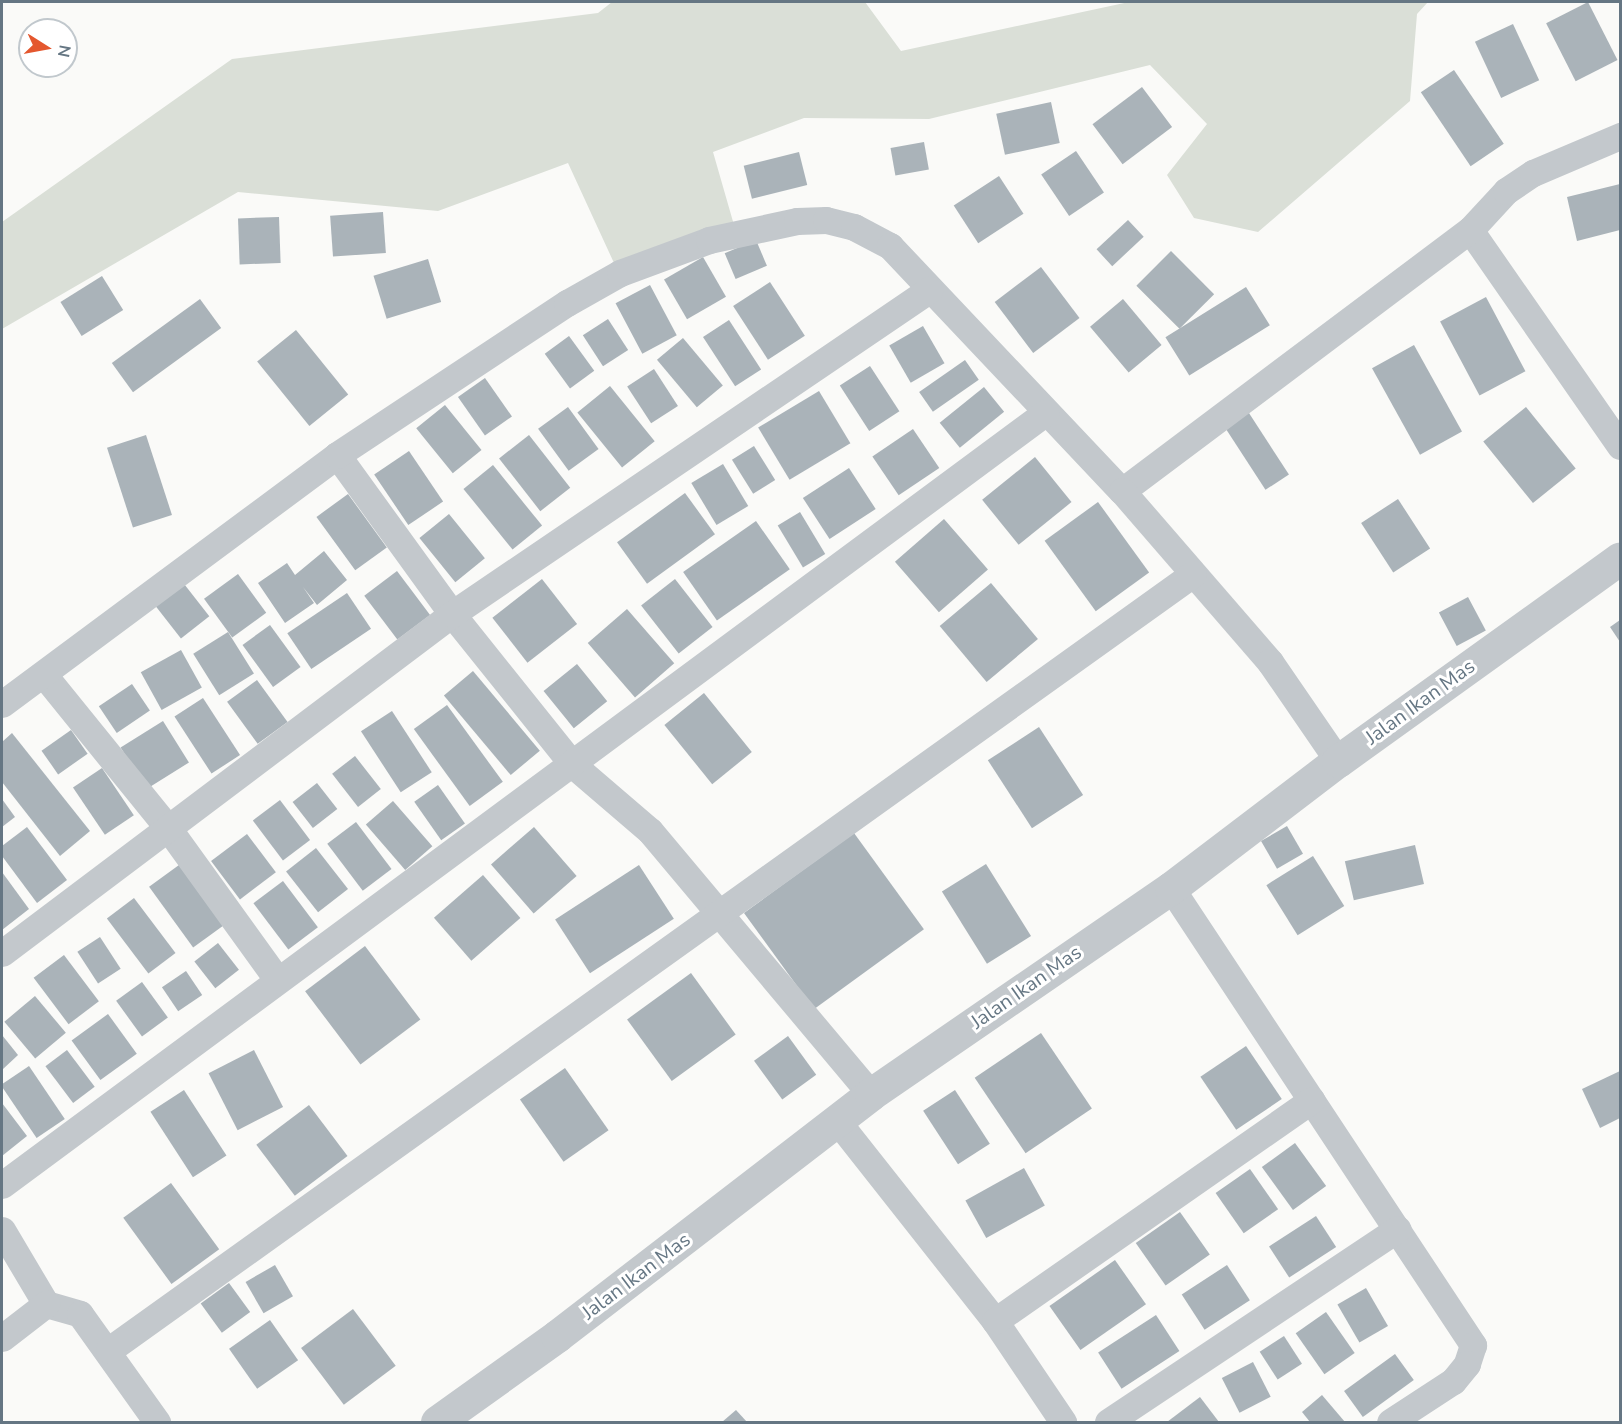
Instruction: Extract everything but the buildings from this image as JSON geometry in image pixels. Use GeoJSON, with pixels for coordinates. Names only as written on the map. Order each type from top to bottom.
{"type":"FeatureCollection","features":[{"type":"Feature","properties":{"kind":"street"},"geometry":{"type":"LineString","coordinates":[[1122,491],[1470,230],[1506,191],[1533,173],[1620,136]]}},
{"type":"Feature","properties":{"kind":"street"},"geometry":{"type":"LineString","coordinates":[[2,704],[44,675],[337,454],[567,303],[620,273],[709,240],[797,220],[826,220],[854,227],[890,246],[1045,413],[1122,491],[1270,662],[1338,761]]}},
{"type":"Feature","properties":{"kind":"street"},"geometry":{"type":"LineString","coordinates":[[1470,230],[1620,446]]}},
{"type":"Feature","properties":{"kind":"street"},"geometry":{"type":"LineString","coordinates":[[2,953],[452,614],[929,290]]}},
{"type":"Feature","properties":{"kind":"street"},"geometry":{"type":"LineString","coordinates":[[2,1185],[277,979],[573,765],[1045,413]]}},
{"type":"Feature","properties":{"kind":"street"},"geometry":{"type":"LineString","coordinates":[[337,454],[452,614],[573,765],[634,815],[871,1094]]}},
{"type":"Feature","properties":{"kind":"street","name":"Jalan Ikan Mas"},"geometry":{"type":"LineString","coordinates":[[437,1422],[838,1122],[871,1094],[1171,888],[1338,761],[1620,558]]}},
{"type":"Feature","properties":{"kind":"street"},"geometry":{"type":"LineString","coordinates":[[109,1350],[1193,574]]}},
{"type":"Feature","properties":{"kind":"street"},"geometry":{"type":"LineString","coordinates":[[44,675],[168,828],[277,979]]}},
{"type":"Feature","properties":{"kind":"street"},"geometry":{"type":"LineString","coordinates":[[1171,888],[1473,1345],[1467,1364],[1453,1381],[1390,1422]]}},
{"type":"Feature","properties":{"kind":"street"},"geometry":{"type":"LineString","coordinates":[[995,1321],[1312,1100]]}},
{"type":"Feature","properties":{"kind":"street"},"geometry":{"type":"LineString","coordinates":[[838,1122],[995,1321],[1063,1422]]}},
{"type":"Feature","properties":{"kind":"street"},"geometry":{"type":"LineString","coordinates":[[1108,1422],[1397,1229]]}},
{"type":"Feature","properties":{"kind":"street"},"geometry":{"type":"LineString","coordinates":[[2,1230],[46,1304],[80,1314],[109,1350],[157,1422]]}},
{"type":"Feature","properties":{"kind":"street"},"geometry":{"type":"LineString","coordinates":[[2,1338],[46,1304]]}},
{"type":"Feature","properties":{"kind":"shaded area"},"geometry":{"type":"Polygon","coordinates":[[[612,2],[865,2],[901,51],[1129,2],[1428,2],[1417,14],[1410,101],[1258,232],[1194,218],[1167,175],[1207,124],[1150,65],[929,119],[804,118],[713,152],[734,225],[614,263],[568,163],[438,211],[238,192],[2,329],[2,222],[232,59],[598,13],[612,2]]]}}]}
